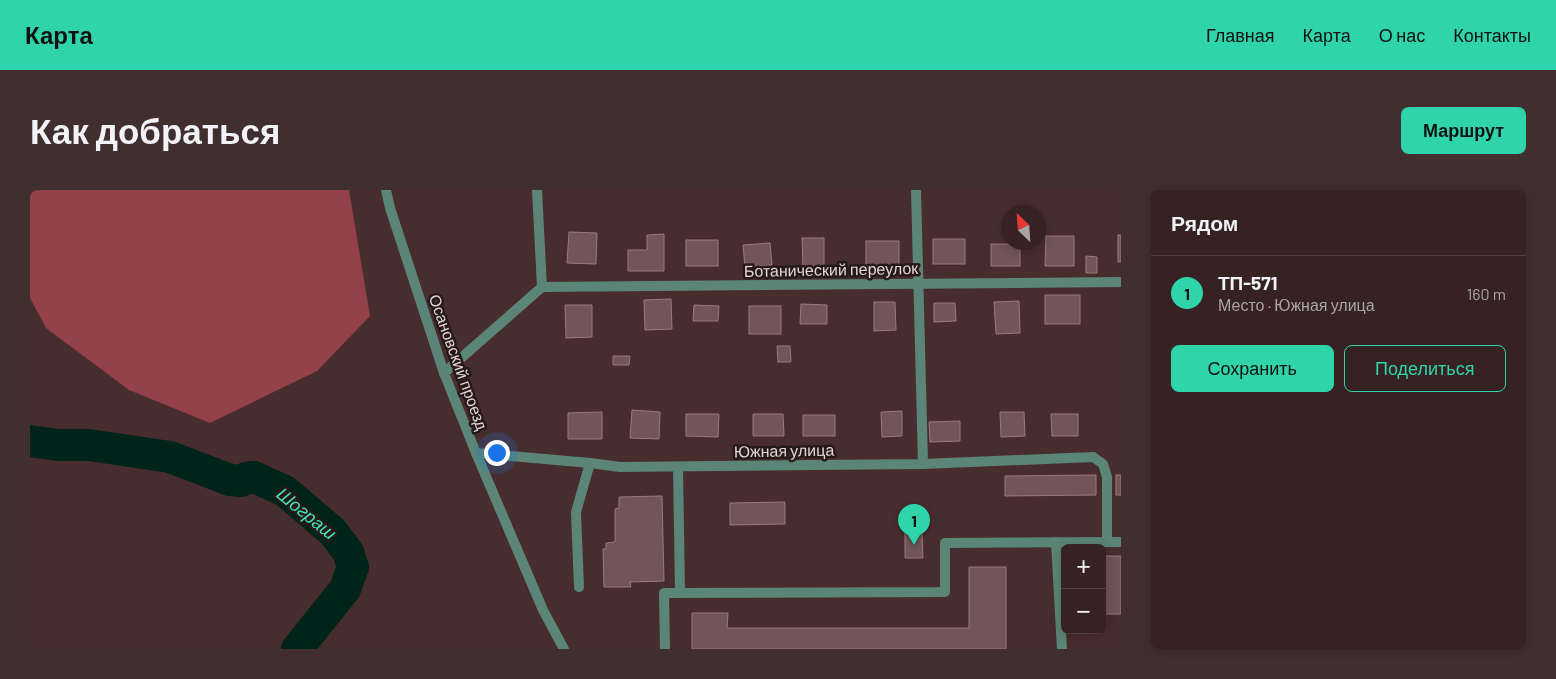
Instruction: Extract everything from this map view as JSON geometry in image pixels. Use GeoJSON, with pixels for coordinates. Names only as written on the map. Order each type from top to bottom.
{"type":"FeatureCollection","features":[{"type":"Feature","properties":{"kind":"street","name":"Осановский проезд"},"geometry":{"type":"LineString","coordinates":[[386,190],[390,208],[444,373],[543,610],[564,649]]}},
{"type":"Feature","properties":{"kind":"street"},"geometry":{"type":"LineString","coordinates":[[444,373],[542,287],[537,190]]}},
{"type":"Feature","properties":{"kind":"street"},"geometry":{"type":"LineString","coordinates":[[916,190],[923,464]]}},
{"type":"Feature","properties":{"kind":"street","name":"Ботанический переулок"},"geometry":{"type":"LineString","coordinates":[[542,287],[1121,282]]}},
{"type":"Feature","properties":{"kind":"street","name":"Южная улица"},"geometry":{"type":"LineString","coordinates":[[476,453],[620,467],[923,464],[1093,457],[1103,464],[1108,477],[1107,542]]}},
{"type":"Feature","properties":{"kind":"street"},"geometry":{"type":"LineString","coordinates":[[579,587],[576,512],[590,463]]}},
{"type":"Feature","properties":{"kind":"street"},"geometry":{"type":"LineString","coordinates":[[678,467],[680,592]]}},
{"type":"Feature","properties":{"kind":"street"},"geometry":{"type":"LineString","coordinates":[[1056,542],[1062,649]]}},
{"type":"Feature","properties":{"kind":"street"},"geometry":{"type":"LineString","coordinates":[[665,649],[664,592],[944,592],[945,543],[1121,542]]}},
{"type":"Feature","properties":{"kind":"shaded area"},"geometry":{"type":"Polygon","coordinates":[[[30,190],[349,190],[370,316],[317,371],[210,423],[129,390],[46,328],[30,298],[30,190]]]}},
{"type":"Feature","properties":{"kind":"building"},"geometry":{"type":"Polygon","coordinates":[[[569,232],[597,233],[596,264],[567,263],[569,232]]]}},
{"type":"Feature","properties":{"kind":"building"},"geometry":{"type":"Polygon","coordinates":[[[664,234],[664,271],[628,271],[628,250],[647,250],[647,235],[664,234]]]}},
{"type":"Feature","properties":{"kind":"building"},"geometry":{"type":"Polygon","coordinates":[[[1118,235],[1121,235],[1121,262],[1118,262],[1118,235]]]}},
{"type":"Feature","properties":{"kind":"building"},"geometry":{"type":"Polygon","coordinates":[[[1046,236],[1074,236],[1074,266],[1045,266],[1046,236]]]}},
{"type":"Feature","properties":{"kind":"building"},"geometry":{"type":"Polygon","coordinates":[[[802,238],[824,238],[824,266],[803,267],[802,238]]]}},
{"type":"Feature","properties":{"kind":"building"},"geometry":{"type":"Polygon","coordinates":[[[933,239],[965,239],[965,264],[933,264],[933,239]]]}},
{"type":"Feature","properties":{"kind":"building"},"geometry":{"type":"Polygon","coordinates":[[[686,240],[718,240],[718,266],[686,266],[686,240]]]}},
{"type":"Feature","properties":{"kind":"building"},"geometry":{"type":"Polygon","coordinates":[[[866,241],[899,241],[899,266],[866,266],[866,241]]]}},
{"type":"Feature","properties":{"kind":"building"},"geometry":{"type":"Polygon","coordinates":[[[770,243],[772,265],[745,267],[743,245],[770,243]]]}},
{"type":"Feature","properties":{"kind":"building"},"geometry":{"type":"Polygon","coordinates":[[[991,244],[1001,244],[1001,250],[1020,250],[1020,266],[991,266],[991,244]]]}},
{"type":"Feature","properties":{"kind":"building"},"geometry":{"type":"Polygon","coordinates":[[[1086,256],[1097,257],[1097,273],[1086,273],[1086,256]]]}},
{"type":"Feature","properties":{"kind":"building"},"geometry":{"type":"Polygon","coordinates":[[[1045,295],[1080,295],[1080,324],[1045,324],[1045,295]]]}},
{"type":"Feature","properties":{"kind":"building"},"geometry":{"type":"Polygon","coordinates":[[[671,299],[672,329],[645,330],[644,300],[671,299]]]}},
{"type":"Feature","properties":{"kind":"building"},"geometry":{"type":"Polygon","coordinates":[[[1019,301],[1020,333],[996,334],[994,302],[1019,301]]]}},
{"type":"Feature","properties":{"kind":"building"},"geometry":{"type":"Polygon","coordinates":[[[874,302],[895,302],[896,330],[874,331],[874,302]]]}},
{"type":"Feature","properties":{"kind":"building"},"geometry":{"type":"Polygon","coordinates":[[[934,303],[955,303],[956,321],[934,322],[934,303]]]}},
{"type":"Feature","properties":{"kind":"building"},"geometry":{"type":"Polygon","coordinates":[[[801,304],[827,305],[827,324],[800,324],[801,304]]]}},
{"type":"Feature","properties":{"kind":"building"},"geometry":{"type":"Polygon","coordinates":[[[565,305],[592,305],[592,337],[566,338],[565,305]]]}},
{"type":"Feature","properties":{"kind":"building"},"geometry":{"type":"Polygon","coordinates":[[[694,305],[719,306],[718,321],[693,321],[694,305]]]}},
{"type":"Feature","properties":{"kind":"building"},"geometry":{"type":"Polygon","coordinates":[[[749,306],[781,306],[781,334],[749,334],[749,306]]]}},
{"type":"Feature","properties":{"kind":"building"},"geometry":{"type":"Polygon","coordinates":[[[777,346],[790,346],[791,362],[778,362],[777,346]]]}},
{"type":"Feature","properties":{"kind":"building"},"geometry":{"type":"Polygon","coordinates":[[[613,356],[630,356],[629,365],[613,365],[613,356]]]}},
{"type":"Feature","properties":{"kind":"building"},"geometry":{"type":"Polygon","coordinates":[[[632,410],[660,412],[659,439],[630,438],[632,410]]]}},
{"type":"Feature","properties":{"kind":"building"},"geometry":{"type":"Polygon","coordinates":[[[902,411],[902,436],[882,437],[881,412],[902,411]]]}},
{"type":"Feature","properties":{"kind":"building"},"geometry":{"type":"Polygon","coordinates":[[[602,412],[602,439],[568,439],[568,413],[602,412]]]}},
{"type":"Feature","properties":{"kind":"building"},"geometry":{"type":"Polygon","coordinates":[[[1000,412],[1024,412],[1025,436],[1001,437],[1000,412]]]}},
{"type":"Feature","properties":{"kind":"building"},"geometry":{"type":"Polygon","coordinates":[[[686,414],[719,414],[718,437],[686,436],[686,414]]]}},
{"type":"Feature","properties":{"kind":"building"},"geometry":{"type":"Polygon","coordinates":[[[753,414],[783,414],[784,436],[753,436],[753,414]]]}},
{"type":"Feature","properties":{"kind":"building"},"geometry":{"type":"Polygon","coordinates":[[[1051,414],[1078,414],[1078,436],[1052,436],[1051,414]]]}},
{"type":"Feature","properties":{"kind":"building"},"geometry":{"type":"Polygon","coordinates":[[[803,415],[835,415],[835,436],[803,436],[803,415]]]}},
{"type":"Feature","properties":{"kind":"building"},"geometry":{"type":"Polygon","coordinates":[[[960,421],[960,441],[930,442],[929,422],[960,421]]]}},
{"type":"Feature","properties":{"kind":"building"},"geometry":{"type":"Polygon","coordinates":[[[1096,475],[1096,495],[1005,496],[1005,476],[1096,475]]]}},
{"type":"Feature","properties":{"kind":"building"},"geometry":{"type":"Polygon","coordinates":[[[1116,475],[1121,475],[1121,495],[1116,495],[1116,475]]]}},
{"type":"Feature","properties":{"kind":"building"},"geometry":{"type":"Polygon","coordinates":[[[662,496],[664,581],[630,582],[631,587],[604,587],[603,549],[606,549],[606,543],[615,542],[615,509],[619,508],[619,497],[662,496]]]}},
{"type":"Feature","properties":{"kind":"building"},"geometry":{"type":"Polygon","coordinates":[[[785,502],[785,524],[730,525],[730,503],[785,502]]]}},
{"type":"Feature","properties":{"kind":"building"},"geometry":{"type":"Polygon","coordinates":[[[905,533],[922,533],[923,558],[905,558],[905,533]]]}},
{"type":"Feature","properties":{"kind":"building"},"geometry":{"type":"Polygon","coordinates":[[[1106,556],[1121,556],[1121,614],[1106,614],[1106,556]]]}},
{"type":"Feature","properties":{"kind":"building"},"geometry":{"type":"Polygon","coordinates":[[[969,567],[1006,567],[1006,649],[692,649],[692,613],[728,613],[727,628],[969,628],[969,567]]]}},
{"type":"Feature","properties":{"kind":"waterway","name":"Шограш"},"geometry":{"type":"LineString","coordinates":[[30,441],[58,445],[89,445],[170,457],[230,480],[241,481],[254,477],[285,491],[333,532],[348,552],[353,567],[345,589],[297,649]]}},
{"type":"Feature","properties":{"kind":"place","name":"ТП-571"},"geometry":{"type":"Point","coordinates":[914,545]}}]}
